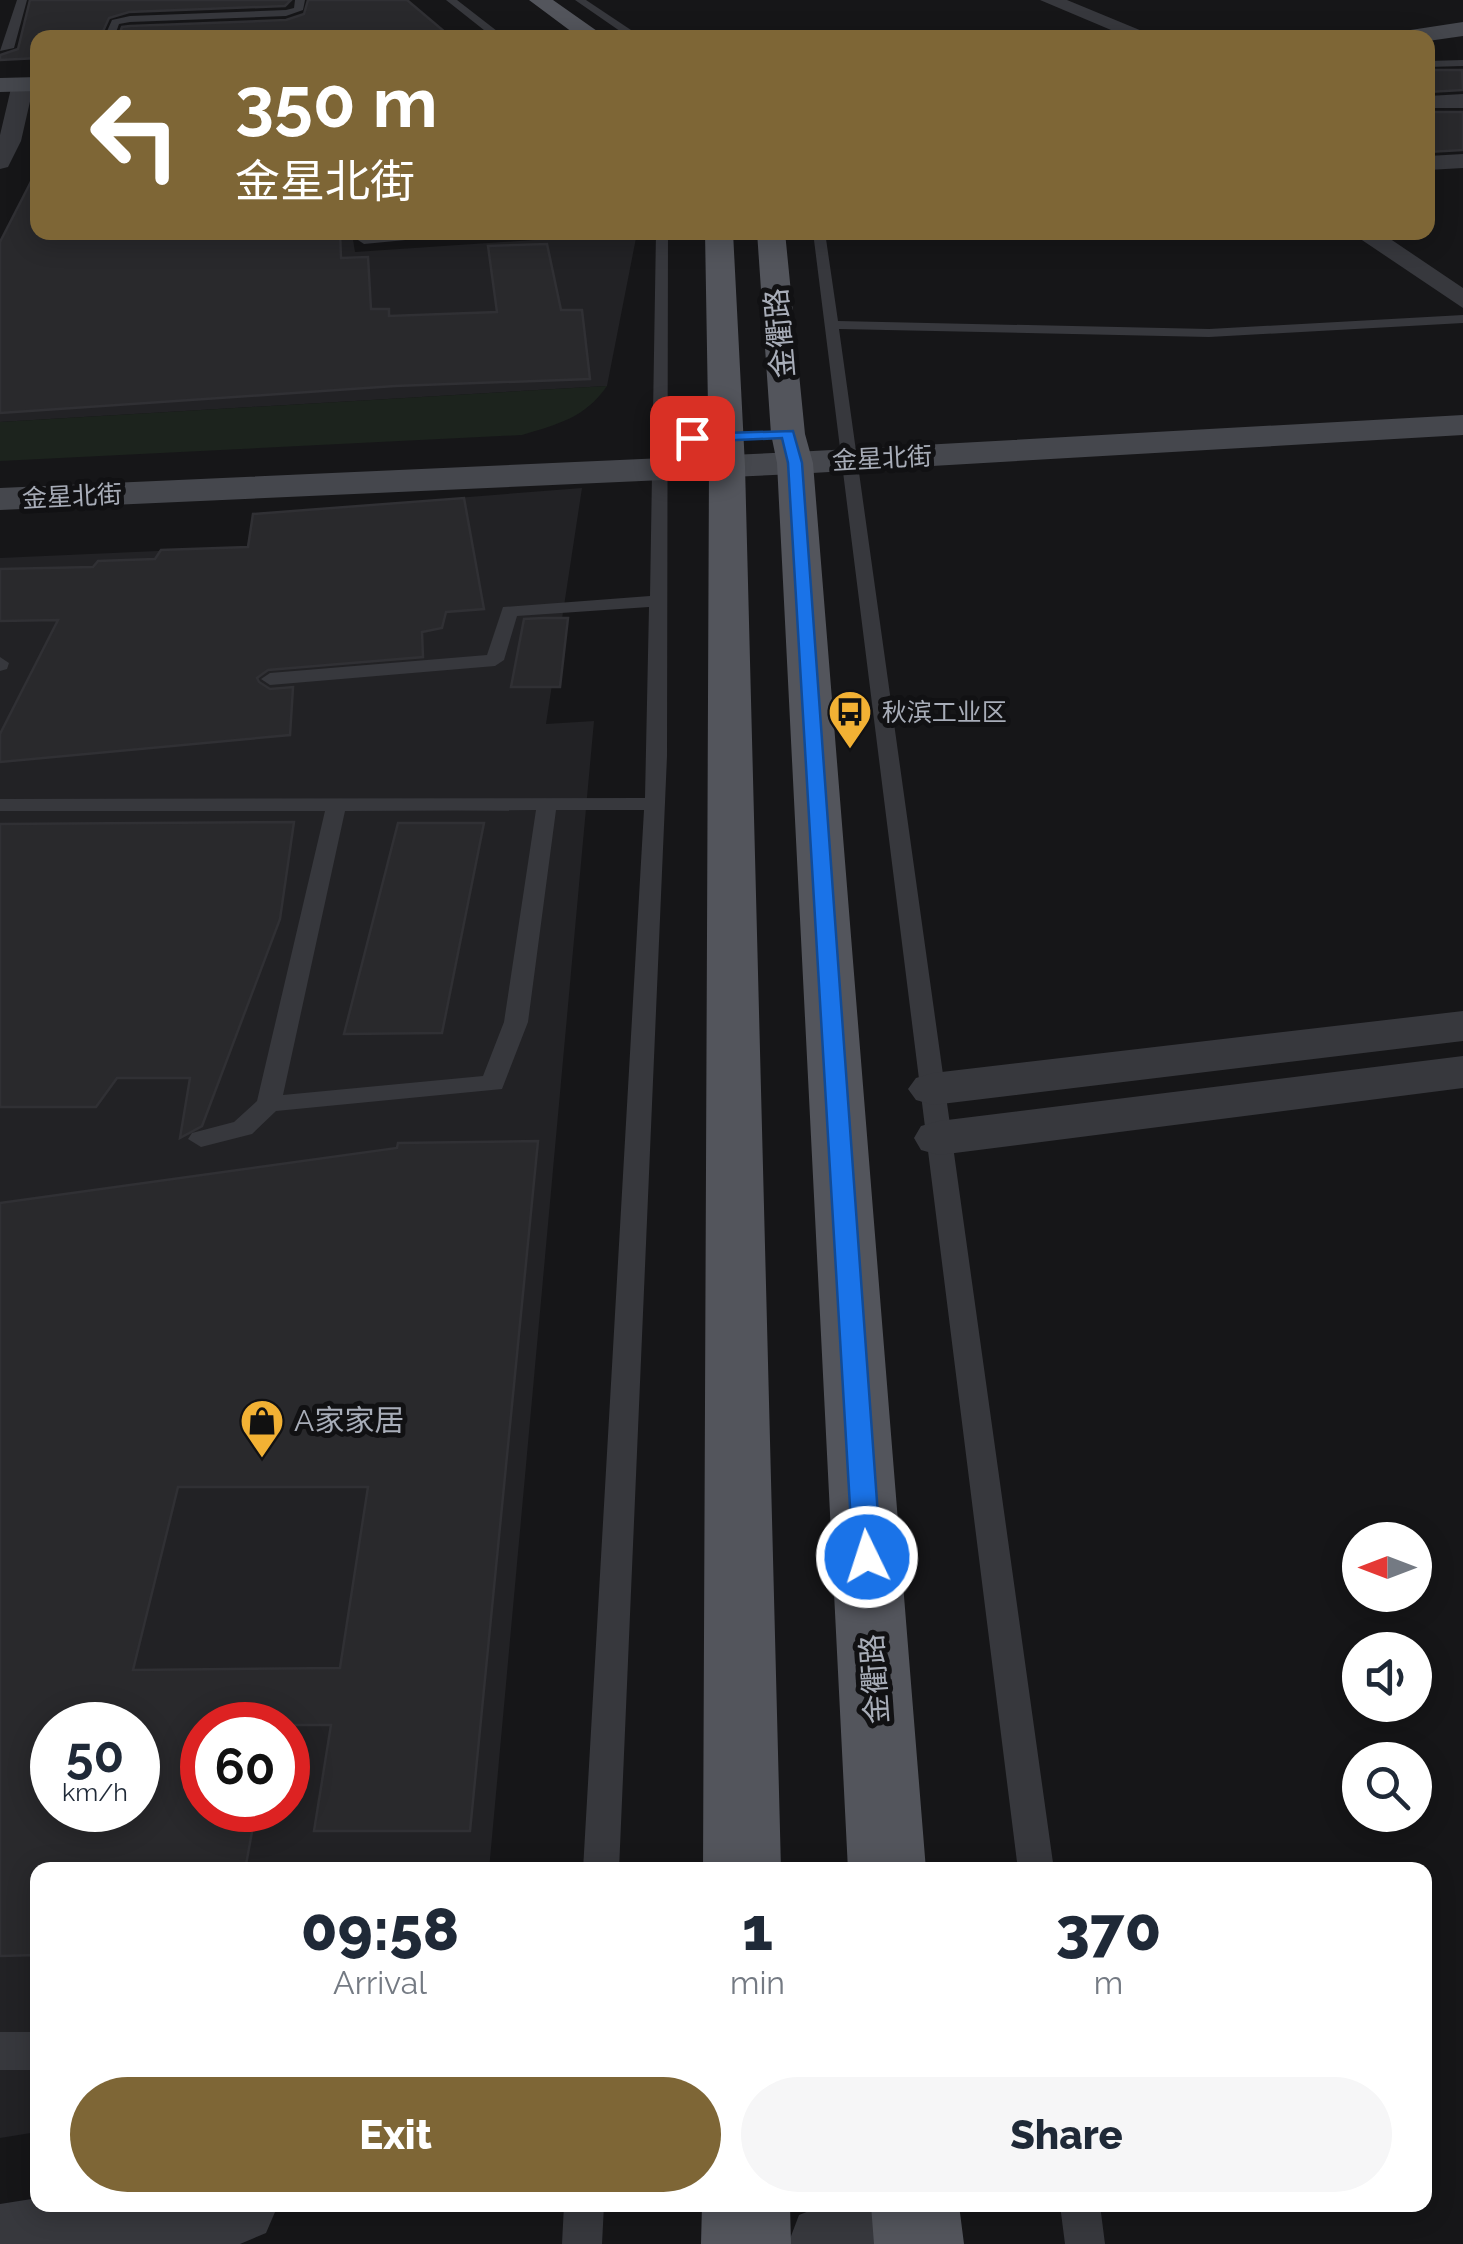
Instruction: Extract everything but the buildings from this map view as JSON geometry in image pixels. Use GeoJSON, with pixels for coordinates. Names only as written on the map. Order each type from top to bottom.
{"type":"FeatureCollection","features":[{"type":"Feature","properties":{"kind":"main road"},"geometry":{"type":"LineString","coordinates":[[539,0],[584,30]]}},
{"type":"Feature","properties":{"kind":"main road"},"geometry":{"type":"LineString","coordinates":[[1435,33],[1463,29]]}},
{"type":"Feature","properties":{"kind":"main road","name":"金衢路"},"geometry":{"type":"LineString","coordinates":[[720,240],[742,1862]]}},
{"type":"Feature","properties":{"kind":"main road","name":"金衢路"},"geometry":{"type":"LineString","coordinates":[[773,240],[819,447],[887,1862]]}},
{"type":"Feature","properties":{"kind":"main road","name":"金星北街"},"geometry":{"type":"LineString","coordinates":[[819,447],[1463,401]]}},
{"type":"Feature","properties":{"kind":"main road","name":"金星北街"},"geometry":{"type":"LineString","coordinates":[[0,474],[1463,425]]}},
{"type":"Feature","properties":{"kind":"main road","name":"金星北街"},"geometry":{"type":"LineString","coordinates":[[0,499],[662,454]]}},
{"type":"Feature","properties":{"kind":"main road"},"geometry":{"type":"LineString","coordinates":[[746,2212],[746,2244]]}},
{"type":"Feature","properties":{"kind":"street"},"geometry":{"type":"LineString","coordinates":[[1050,0],[1129,30]]}},
{"type":"Feature","properties":{"kind":"street"},"geometry":{"type":"LineString","coordinates":[[0,162],[10,142],[20,80]]}},
{"type":"Feature","properties":{"kind":"street"},"geometry":{"type":"LineString","coordinates":[[1435,102],[1463,100]]}},
{"type":"Feature","properties":{"kind":"street"},"geometry":{"type":"LineString","coordinates":[[1435,163],[1463,161]]}},
{"type":"Feature","properties":{"kind":"street"},"geometry":{"type":"LineString","coordinates":[[1374,240],[1463,300]]}},
{"type":"Feature","properties":{"kind":"street"},"geometry":{"type":"LineString","coordinates":[[933,1089],[1463,1026]]}},
{"type":"Feature","properties":{"kind":"street"},"geometry":{"type":"LineString","coordinates":[[939,1138],[1463,1072]]}},
{"type":"Feature","properties":{"kind":"street"},"geometry":{"type":"LineString","coordinates":[[1,2244],[195,2212]]}},
{"type":"Feature","properties":{"kind":"street"},"geometry":{"type":"LineString","coordinates":[[828,2244],[917,2226]]}},
{"type":"Feature","properties":{"kind":"lane"},"geometry":{"type":"LineString","coordinates":[[0,48],[8,48],[22,0]]}},
{"type":"Feature","properties":{"kind":"lane"},"geometry":{"type":"LineString","coordinates":[[112,30],[115,22],[286,13],[298,10],[300,0]]}},
{"type":"Feature","properties":{"kind":"lane"},"geometry":{"type":"LineString","coordinates":[[450,0],[490,30]]}},
{"type":"Feature","properties":{"kind":"lane"},"geometry":{"type":"LineString","coordinates":[[580,0],[626,30]]}},
{"type":"Feature","properties":{"kind":"lane"},"geometry":{"type":"LineString","coordinates":[[1435,64],[1463,63]]}},
{"type":"Feature","properties":{"kind":"lane"},"geometry":{"type":"LineString","coordinates":[[601,1862],[654,804],[662,454],[662,240]]}},
{"type":"Feature","properties":{"kind":"lane"},"geometry":{"type":"LineString","coordinates":[[820,240],[833,326],[819,447],[933,1089],[1035,1862]]}},
{"type":"Feature","properties":{"kind":"lane"},"geometry":{"type":"LineString","coordinates":[[833,326],[1209,334],[1463,320]]}},
{"type":"Feature","properties":{"kind":"lane"},"geometry":{"type":"LineString","coordinates":[[270,679],[495,660],[509,610],[659,601]]}},
{"type":"Feature","properties":{"kind":"lane"},"geometry":{"type":"LineString","coordinates":[[269,1104],[493,1083],[516,1022],[547,804]]}},
{"type":"Feature","properties":{"kind":"lane"},"geometry":{"type":"LineString","coordinates":[[0,806],[654,804]]}},
{"type":"Feature","properties":{"kind":"lane"},"geometry":{"type":"LineString","coordinates":[[201,1139],[243,1128],[269,1104],[336,806]]}},
{"type":"Feature","properties":{"kind":"lane"},"geometry":{"type":"LineString","coordinates":[[0,2051],[30,2051]]}},
{"type":"Feature","properties":{"kind":"lane"},"geometry":{"type":"LineString","coordinates":[[582,2244],[584,2212]]}},
{"type":"Feature","properties":{"kind":"lane"},"geometry":{"type":"LineString","coordinates":[[1081,2212],[1085,2244]]}},
{"type":"Feature","properties":{"kind":"shaded area"},"geometry":{"type":"Polygon","coordinates":[[[30,234],[30,240],[353,240],[355,252],[533,240],[636,240],[607,386],[0,422],[0,243],[30,234]]]}},
{"type":"Feature","properties":{"kind":"shaded area"},"geometry":{"type":"Polygon","coordinates":[[[607,386],[580,413],[522,435],[0,461],[0,422],[607,386]]]}},
{"type":"Feature","properties":{"kind":"shaded area"},"geometry":{"type":"Polygon","coordinates":[[[582,488],[546,724],[594,721],[490,1862],[30,1862],[30,2133],[0,2138],[0,558],[247,547],[253,514],[582,488]]]}},
{"type":"Feature","properties":{"kind":"place","name":"秋滨工业区"},"geometry":{"type":"Point","coordinates":[850,750]}},
{"type":"Feature","properties":{"kind":"place","name":"A家家居"},"geometry":{"type":"Point","coordinates":[262,1459]}},
{"type":"Feature","properties":{"kind":"route"},"geometry":{"type":"LineString","coordinates":[[692,438],[788,434],[795,463],[867,1557]]}}]}
